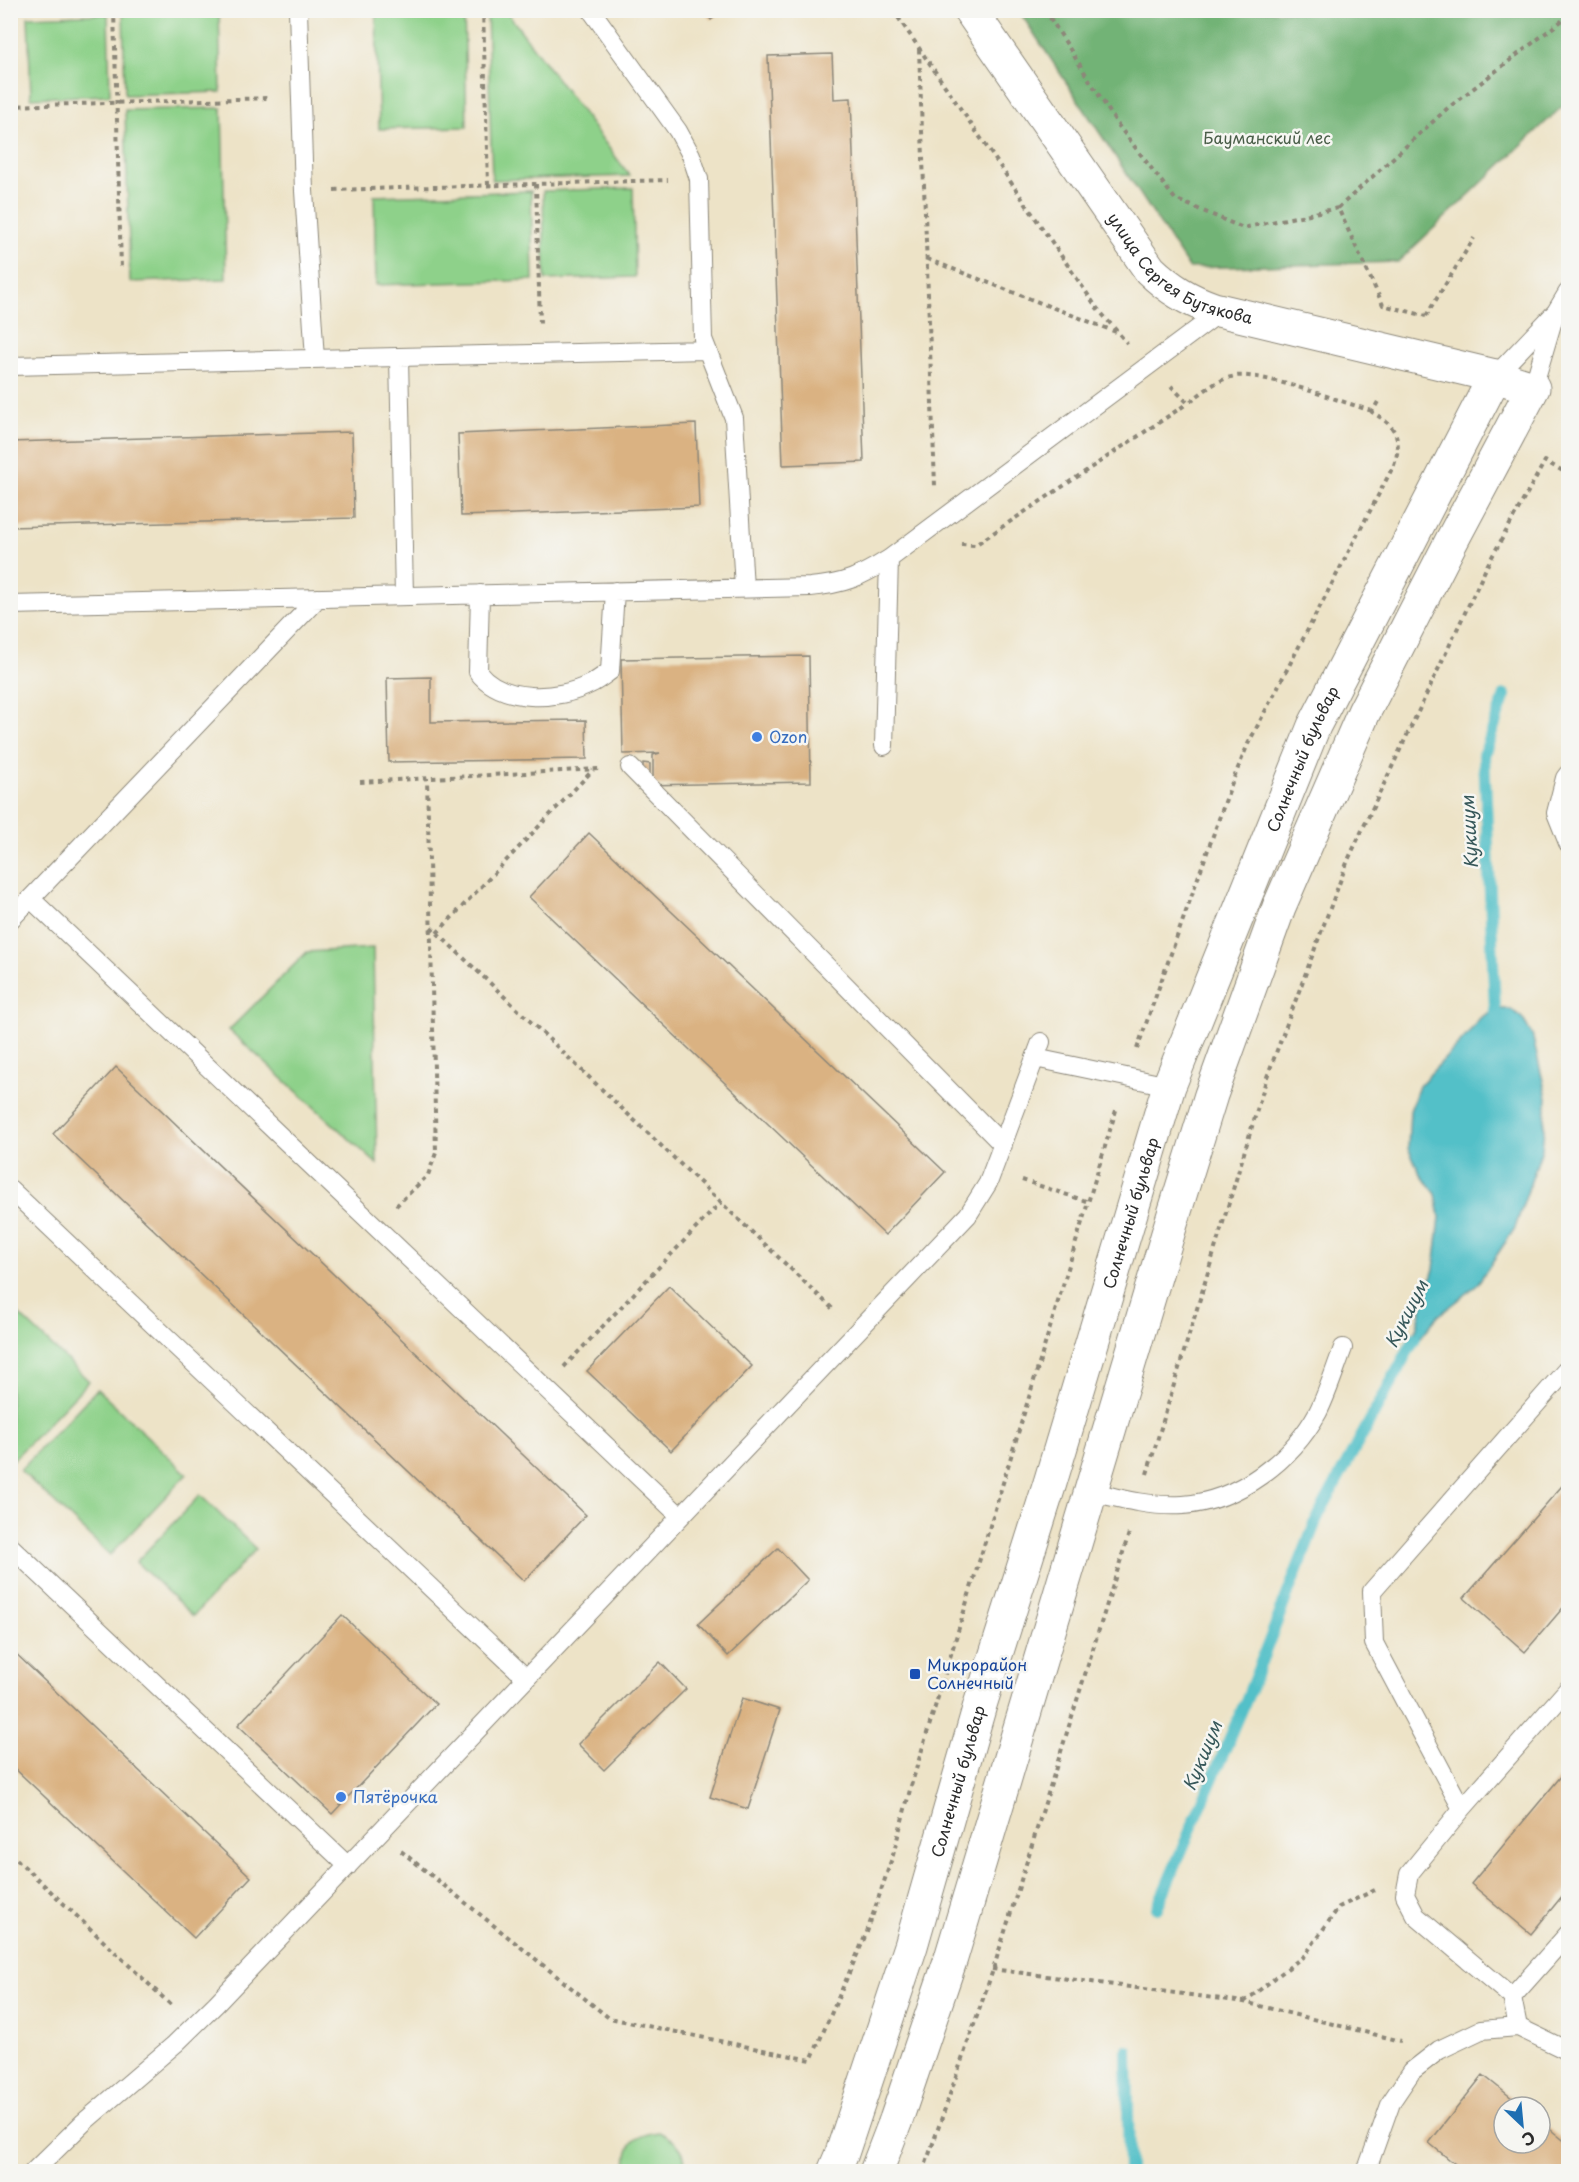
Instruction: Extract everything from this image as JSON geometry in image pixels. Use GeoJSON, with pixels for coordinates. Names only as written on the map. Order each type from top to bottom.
{"type":"FeatureCollection","features":[{"type":"Feature","properties":{"kind":"street","name":"улица Сергея Бутякова"},"geometry":{"type":"LineString","coordinates":[[970,10],[1150,270],[1176,292],[1190,300],[1223,310],[1495,376],[1533,388]]}},
{"type":"Feature","properties":{"kind":"street","name":"Солнечный бульвар"},"geometry":{"type":"LineString","coordinates":[[834,2172],[911,1946],[980,1705],[1050,1483],[1169,1086],[1314,726],[1495,376]]}},
{"type":"Feature","properties":{"kind":"street","name":"Солнечный бульвар"},"geometry":{"type":"LineString","coordinates":[[876,2172],[951,1958],[1211,1095],[1279,907],[1364,712],[1533,388]]}},
{"type":"Feature","properties":{"kind":"street"},"geometry":{"type":"LineString","coordinates":[[1169,1086],[1211,1095]]}},
{"type":"Feature","properties":{"kind":"street"},"geometry":{"type":"LineString","coordinates":[[1050,1483],[1092,1492]]}},
{"type":"Feature","properties":{"kind":"lane"},"geometry":{"type":"LineString","coordinates":[[298,10],[304,191],[315,359]]}},
{"type":"Feature","properties":{"kind":"lane"},"geometry":{"type":"LineString","coordinates":[[591,10],[678,131],[691,155],[699,179],[702,322],[706,350],[734,418],[744,588]]}},
{"type":"Feature","properties":{"kind":"lane","name":"Солнечный бульвар"},"geometry":{"type":"LineString","coordinates":[[1495,376],[1556,312],[1569,292]]}},
{"type":"Feature","properties":{"kind":"lane"},"geometry":{"type":"LineString","coordinates":[[10,605],[744,588],[830,585],[849,581],[889,559],[1223,310]]}},
{"type":"Feature","properties":{"kind":"lane","name":"Солнечный бульвар"},"geometry":{"type":"LineString","coordinates":[[1533,388],[1556,312]]}},
{"type":"Feature","properties":{"kind":"lane"},"geometry":{"type":"LineString","coordinates":[[10,366],[706,350]]}},
{"type":"Feature","properties":{"kind":"lane"},"geometry":{"type":"LineString","coordinates":[[399,357],[404,596]]}},
{"type":"Feature","properties":{"kind":"lane"},"geometry":{"type":"LineString","coordinates":[[884,746],[889,559]]}},
{"type":"Feature","properties":{"kind":"lane"},"geometry":{"type":"LineString","coordinates":[[480,594],[478,672],[485,681],[507,692],[539,695],[564,694],[590,684],[610,671],[615,591]]}},
{"type":"Feature","properties":{"kind":"lane"},"geometry":{"type":"LineString","coordinates":[[10,920],[318,598]]}},
{"type":"Feature","properties":{"kind":"lane"},"geometry":{"type":"LineString","coordinates":[[630,767],[1003,1144]]}},
{"type":"Feature","properties":{"kind":"lane"},"geometry":{"type":"LineString","coordinates":[[1569,774],[1565,778],[1556,813],[1569,843]]}},
{"type":"Feature","properties":{"kind":"lane"},"geometry":{"type":"LineString","coordinates":[[30,899],[680,1516]]}},
{"type":"Feature","properties":{"kind":"lane"},"geometry":{"type":"LineString","coordinates":[[33,2172],[84,2122],[193,2026],[968,1215],[983,1194],[993,1171],[1038,1050],[1126,1077],[1169,1086]]}},
{"type":"Feature","properties":{"kind":"lane"},"geometry":{"type":"LineString","coordinates":[[10,1189],[526,1678]]}},
{"type":"Feature","properties":{"kind":"lane"},"geometry":{"type":"LineString","coordinates":[[1092,1492],[1138,1503],[1183,1505],[1221,1496],[1259,1477],[1294,1447],[1317,1412],[1343,1348]]}},
{"type":"Feature","properties":{"kind":"lane"},"geometry":{"type":"LineString","coordinates":[[1462,1809],[1374,1643],[1372,1591],[1569,1368]]}},
{"type":"Feature","properties":{"kind":"lane"},"geometry":{"type":"LineString","coordinates":[[10,1546],[348,1866]]}},
{"type":"Feature","properties":{"kind":"lane"},"geometry":{"type":"LineString","coordinates":[[1518,2027],[1512,1998],[1416,1916],[1405,1895],[1409,1874],[1462,1809],[1569,1689]]}},
{"type":"Feature","properties":{"kind":"lane"},"geometry":{"type":"LineString","coordinates":[[1512,1998],[1569,1934]]}},
{"type":"Feature","properties":{"kind":"lane"},"geometry":{"type":"LineString","coordinates":[[1366,2172],[1391,2102],[1412,2071],[1439,2050],[1481,2030],[1518,2027],[1569,2051]]}},
{"type":"Feature","properties":{"kind":"path"},"geometry":{"type":"LineString","coordinates":[[114,10],[121,269]]}},
{"type":"Feature","properties":{"kind":"path"},"geometry":{"type":"LineString","coordinates":[[483,10],[488,185]]}},
{"type":"Feature","properties":{"kind":"path"},"geometry":{"type":"LineString","coordinates":[[893,10],[1097,308],[1117,332],[1188,403]]}},
{"type":"Feature","properties":{"kind":"path"},"geometry":{"type":"LineString","coordinates":[[1045,10],[1118,125],[1176,200],[1243,228],[1338,208],[1449,107],[1569,16]]}},
{"type":"Feature","properties":{"kind":"path"},"geometry":{"type":"LineString","coordinates":[[379,1833],[609,2018],[811,2060],[867,1932],[883,1884],[1126,1077],[1231,785],[1248,744],[1394,465],[1399,448],[1396,433],[1386,420],[1372,411],[1277,382],[1249,376],[1236,376],[1215,383],[975,546],[949,543],[937,524],[919,49]]}},
{"type":"Feature","properties":{"kind":"path"},"geometry":{"type":"LineString","coordinates":[[10,106],[301,98]]}},
{"type":"Feature","properties":{"kind":"path"},"geometry":{"type":"LineString","coordinates":[[304,191],[699,179]]}},
{"type":"Feature","properties":{"kind":"path"},"geometry":{"type":"LineString","coordinates":[[536,184],[541,354]]}},
{"type":"Feature","properties":{"kind":"path"},"geometry":{"type":"LineString","coordinates":[[1338,208],[1383,305],[1426,316],[1474,238]]}},
{"type":"Feature","properties":{"kind":"path"},"geometry":{"type":"LineString","coordinates":[[927,259],[1117,332]]}},
{"type":"Feature","properties":{"kind":"path"},"geometry":{"type":"LineString","coordinates":[[1372,411],[1379,400]]}},
{"type":"Feature","properties":{"kind":"path"},"geometry":{"type":"LineString","coordinates":[[923,2172],[993,1970],[1267,1077],[1348,860],[1488,564],[1545,461],[1569,474]]}},
{"type":"Feature","properties":{"kind":"path"},"geometry":{"type":"LineString","coordinates":[[360,782],[630,767]]}},
{"type":"Feature","properties":{"kind":"path"},"geometry":{"type":"LineString","coordinates":[[437,933],[593,769]]}},
{"type":"Feature","properties":{"kind":"path"},"geometry":{"type":"LineString","coordinates":[[375,1226],[428,1175],[436,1152],[427,778]]}},
{"type":"Feature","properties":{"kind":"path"},"geometry":{"type":"LineString","coordinates":[[431,927],[857,1331]]}},
{"type":"Feature","properties":{"kind":"path"},"geometry":{"type":"LineString","coordinates":[[993,1171],[1087,1201]]}},
{"type":"Feature","properties":{"kind":"path"},"geometry":{"type":"LineString","coordinates":[[544,1387],[721,1202]]}},
{"type":"Feature","properties":{"kind":"path"},"geometry":{"type":"LineString","coordinates":[[10,1853],[193,2026]]}},
{"type":"Feature","properties":{"kind":"path"},"geometry":{"type":"LineString","coordinates":[[1244,2002],[1305,1955],[1339,1907],[1409,1874]]}},
{"type":"Feature","properties":{"kind":"path"},"geometry":{"type":"LineString","coordinates":[[993,1970],[1244,2002],[1439,2050]]}},
{"type":"Feature","properties":{"kind":"green space"},"geometry":{"type":"Polygon","coordinates":[[[123,11],[219,11],[221,92],[125,95],[123,11]]]}},
{"type":"Feature","properties":{"kind":"green space"},"geometry":{"type":"Polygon","coordinates":[[[376,11],[464,11],[467,127],[379,129],[376,11]]]}},
{"type":"Feature","properties":{"kind":"green space"},"geometry":{"type":"Polygon","coordinates":[[[487,11],[506,11],[630,176],[492,180],[487,11]]]}},
{"type":"Feature","properties":{"kind":"green space","name":"Бауманский лес"},"geometry":{"type":"Polygon","coordinates":[[[1019,11],[1568,11],[1568,101],[1398,262],[1189,268],[1019,11]]]}},
{"type":"Feature","properties":{"kind":"green space"},"geometry":{"type":"Polygon","coordinates":[[[108,14],[110,95],[31,98],[28,17],[108,14]]]}},
{"type":"Feature","properties":{"kind":"green space"},"geometry":{"type":"Polygon","coordinates":[[[222,108],[226,279],[130,282],[125,110],[222,108]]]}},
{"type":"Feature","properties":{"kind":"green space"},"geometry":{"type":"Polygon","coordinates":[[[633,188],[635,277],[545,280],[543,191],[633,188]]]}},
{"type":"Feature","properties":{"kind":"green space"},"geometry":{"type":"Polygon","coordinates":[[[531,191],[533,280],[376,285],[374,196],[531,191]]]}},
{"type":"Feature","properties":{"kind":"green space"},"geometry":{"type":"Polygon","coordinates":[[[373,948],[377,1164],[229,1030],[307,952],[373,948]]]}},
{"type":"Feature","properties":{"kind":"green space"},"geometry":{"type":"Polygon","coordinates":[[[10,1306],[89,1381],[11,1462],[10,1461],[10,1306]]]}},
{"type":"Feature","properties":{"kind":"green space"},"geometry":{"type":"Polygon","coordinates":[[[97,1389],[187,1474],[110,1555],[20,1470],[97,1389]]]}},
{"type":"Feature","properties":{"kind":"green space"},"geometry":{"type":"Polygon","coordinates":[[[200,1495],[256,1549],[193,1616],[136,1562],[200,1495]]]}},
{"type":"Feature","properties":{"kind":"green space"},"geometry":{"type":"Polygon","coordinates":[[[659,2132],[676,2143],[683,2152],[682,2171],[627,2171],[627,2154],[632,2143],[650,2133],[659,2132]]]}},
{"type":"Feature","properties":{"kind":"water"},"geometry":{"type":"Polygon","coordinates":[[[1495,1009],[1511,1009],[1522,1018],[1532,1034],[1547,1098],[1542,1149],[1515,1228],[1476,1286],[1437,1317],[1409,1352],[1434,1269],[1440,1217],[1436,1194],[1421,1175],[1408,1148],[1410,1111],[1419,1086],[1480,1018],[1495,1009]]]}},
{"type":"Feature","properties":{"kind":"building"},"geometry":{"type":"Polygon","coordinates":[[[704,10],[724,10],[711,20],[704,10]]]}},
{"type":"Feature","properties":{"kind":"building"},"geometry":{"type":"Polygon","coordinates":[[[832,54],[834,99],[851,98],[864,462],[783,465],[768,56],[832,54]]]}},
{"type":"Feature","properties":{"kind":"building"},"geometry":{"type":"Polygon","coordinates":[[[696,424],[699,507],[461,516],[458,434],[696,424]]]}},
{"type":"Feature","properties":{"kind":"building"},"geometry":{"type":"Polygon","coordinates":[[[352,432],[354,518],[10,527],[10,442],[352,432]]]}},
{"type":"Feature","properties":{"kind":"building"},"geometry":{"type":"Polygon","coordinates":[[[809,656],[811,782],[643,785],[643,763],[650,764],[650,778],[653,778],[653,755],[660,753],[623,754],[621,659],[809,656]]]}},
{"type":"Feature","properties":{"kind":"building"},"geometry":{"type":"Polygon","coordinates":[[[431,677],[431,722],[586,720],[587,759],[389,762],[387,678],[431,677]]]}},
{"type":"Feature","properties":{"kind":"building"},"geometry":{"type":"Polygon","coordinates":[[[589,833],[945,1172],[885,1235],[529,897],[589,833]]]}},
{"type":"Feature","properties":{"kind":"building"},"geometry":{"type":"Polygon","coordinates":[[[116,1067],[586,1515],[524,1581],[53,1134],[116,1067]]]}},
{"type":"Feature","properties":{"kind":"building"},"geometry":{"type":"Polygon","coordinates":[[[669,1286],[752,1366],[671,1451],[587,1371],[669,1286]]]}},
{"type":"Feature","properties":{"kind":"building"},"geometry":{"type":"Polygon","coordinates":[[[1568,1479],[1568,1602],[1525,1652],[1464,1598],[1568,1479]]]}},
{"type":"Feature","properties":{"kind":"building"},"geometry":{"type":"Polygon","coordinates":[[[778,1548],[808,1580],[728,1656],[698,1624],[778,1548]]]}},
{"type":"Feature","properties":{"kind":"building"},"geometry":{"type":"Polygon","coordinates":[[[342,1615],[436,1704],[332,1814],[238,1725],[342,1615]]]}},
{"type":"Feature","properties":{"kind":"building"},"geometry":{"type":"Polygon","coordinates":[[[10,1648],[251,1877],[194,1938],[10,1764],[10,1648]]]}},
{"type":"Feature","properties":{"kind":"building"},"geometry":{"type":"Polygon","coordinates":[[[660,1662],[686,1689],[604,1770],[578,1744],[660,1662]]]}},
{"type":"Feature","properties":{"kind":"building"},"geometry":{"type":"Polygon","coordinates":[[[742,1698],[780,1710],[748,1809],[710,1797],[742,1698]]]}},
{"type":"Feature","properties":{"kind":"building"},"geometry":{"type":"Polygon","coordinates":[[[1568,1768],[1568,1889],[1531,1934],[1471,1884],[1568,1768]]]}},
{"type":"Feature","properties":{"kind":"building"},"geometry":{"type":"Polygon","coordinates":[[[1483,2075],[1508,2095],[1492,2095],[1492,2155],[1552,2155],[1552,2131],[1568,2144],[1568,2172],[1465,2172],[1429,2143],[1483,2075]]]}},
{"type":"Feature","properties":{"kind":"waterway","name":"Кукшум"},"geometry":{"type":"LineString","coordinates":[[1494,1026],[1484,755],[1505,695]]}},
{"type":"Feature","properties":{"kind":"waterway","name":"Кукшум"},"geometry":{"type":"LineString","coordinates":[[1157,1908],[1247,1698],[1318,1516],[1415,1338]]}},
{"type":"Feature","properties":{"kind":"waterway","name":"Кукшум"},"geometry":{"type":"LineString","coordinates":[[1127,2051],[1129,2172]]}},
{"type":"Feature","properties":{"kind":"place","name":"Ozon"},"geometry":{"type":"Point","coordinates":[757,737]}},
{"type":"Feature","properties":{"kind":"place","name":"Микрорайон Солнечный"},"geometry":{"type":"Point","coordinates":[915,1674]}},
{"type":"Feature","properties":{"kind":"place","name":"Пятёрочка"},"geometry":{"type":"Point","coordinates":[341,1797]}}]}
